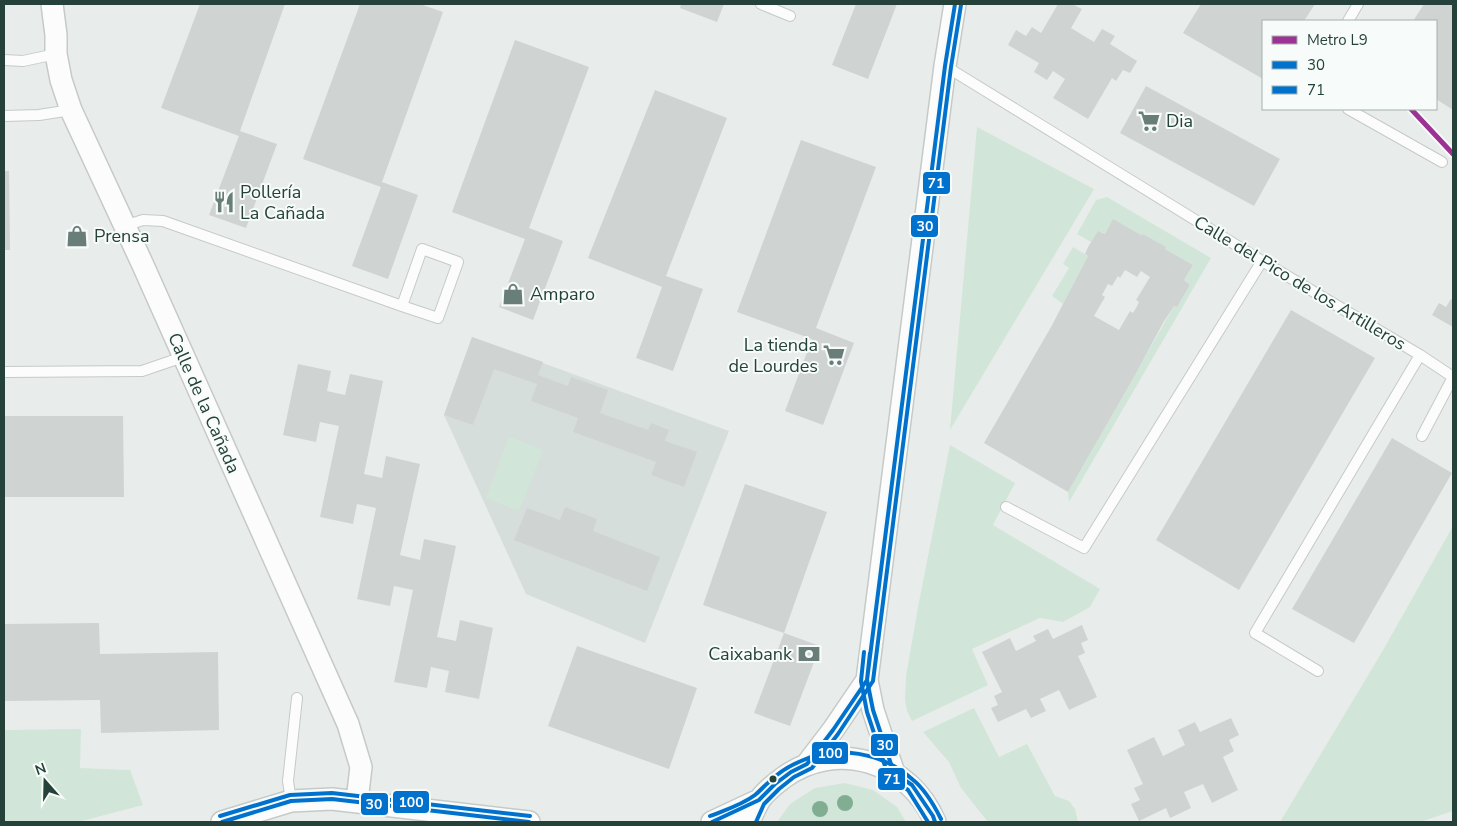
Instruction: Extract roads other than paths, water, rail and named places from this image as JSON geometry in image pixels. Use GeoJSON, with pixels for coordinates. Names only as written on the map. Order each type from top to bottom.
{"type":"FeatureCollection","features":[{"type":"Feature","properties":{"kind":"street","name":"Calle de la Cañada"},"geometry":{"type":"LineString","coordinates":[[52,4],[56,35],[56,54],[61,80],[71,110],[348,724],[361,767],[356,801]]}},
{"type":"Feature","properties":{"kind":"street"},"geometry":{"type":"LineString","coordinates":[[894,773],[882,742],[867,680],[945,66],[955,4]]}},
{"type":"Feature","properties":{"kind":"street"},"geometry":{"type":"LineString","coordinates":[[807,764],[867,680]]}},
{"type":"Feature","properties":{"kind":"street"},"geometry":{"type":"LineString","coordinates":[[712,822],[759,800],[775,784],[791,772],[807,764],[829,758],[853,758],[873,763],[894,773],[912,786],[933,816],[935,822]]}},
{"type":"Feature","properties":{"kind":"street"},"geometry":{"type":"LineString","coordinates":[[222,822],[291,801],[332,799],[529,822]]}},
{"type":"Feature","properties":{"kind":"street"},"geometry":{"type":"LineString","coordinates":[[749,822],[759,800]]}},
{"type":"Feature","properties":{"kind":"lane"},"geometry":{"type":"LineString","coordinates":[[761,4],[790,16]]}},
{"type":"Feature","properties":{"kind":"lane"},"geometry":{"type":"LineString","coordinates":[[1349,20],[1358,4]]}},
{"type":"Feature","properties":{"kind":"lane"},"geometry":{"type":"LineString","coordinates":[[4,60],[23,61],[56,54]]}},
{"type":"Feature","properties":{"kind":"lane","name":"Calle del Pico de los Artilleros"},"geometry":{"type":"LineString","coordinates":[[945,66],[1262,261],[1420,355],[1255,633],[1318,671]]}},
{"type":"Feature","properties":{"kind":"lane"},"geometry":{"type":"LineString","coordinates":[[4,116],[39,115],[71,110]]}},
{"type":"Feature","properties":{"kind":"lane"},"geometry":{"type":"LineString","coordinates":[[1350,110],[1442,162]]}},
{"type":"Feature","properties":{"kind":"lane"},"geometry":{"type":"LineString","coordinates":[[124,226],[143,220],[163,221],[402,306],[438,318],[458,262],[422,249],[402,306]]}},
{"type":"Feature","properties":{"kind":"lane"},"geometry":{"type":"LineString","coordinates":[[1006,507],[1084,548],[1262,261]]}},
{"type":"Feature","properties":{"kind":"lane"},"geometry":{"type":"LineString","coordinates":[[1420,355],[1453,377],[1422,436]]}},
{"type":"Feature","properties":{"kind":"lane"},"geometry":{"type":"LineString","coordinates":[[4,372],[142,371],[183,357]]}},
{"type":"Feature","properties":{"kind":"lane"},"geometry":{"type":"LineString","coordinates":[[291,801],[288,780],[297,698]]}},
{"type":"Feature","properties":{"kind":"metro line","name":"L9"},"geometry":{"type":"LineString","coordinates":[[1412,110],[1453,154]]}},
{"type":"Feature","properties":{"kind":"place","name":"Dia"},"geometry":{"type":"Point","coordinates":[1149,121]}},
{"type":"Feature","properties":{"kind":"place","name":"Pollería La Cañada"},"geometry":{"type":"Point","coordinates":[224,202]}},
{"type":"Feature","properties":{"kind":"place","name":"Prensa"},"geometry":{"type":"Point","coordinates":[77,236]}},
{"type":"Feature","properties":{"kind":"place","name":"Amparo"},"geometry":{"type":"Point","coordinates":[513,294]}},
{"type":"Feature","properties":{"kind":"place","name":"La tienda de Lourdes"},"geometry":{"type":"Point","coordinates":[834,355]}},
{"type":"Feature","properties":{"kind":"place","name":"Caixabank"},"geometry":{"type":"Point","coordinates":[809,654]}}]}
